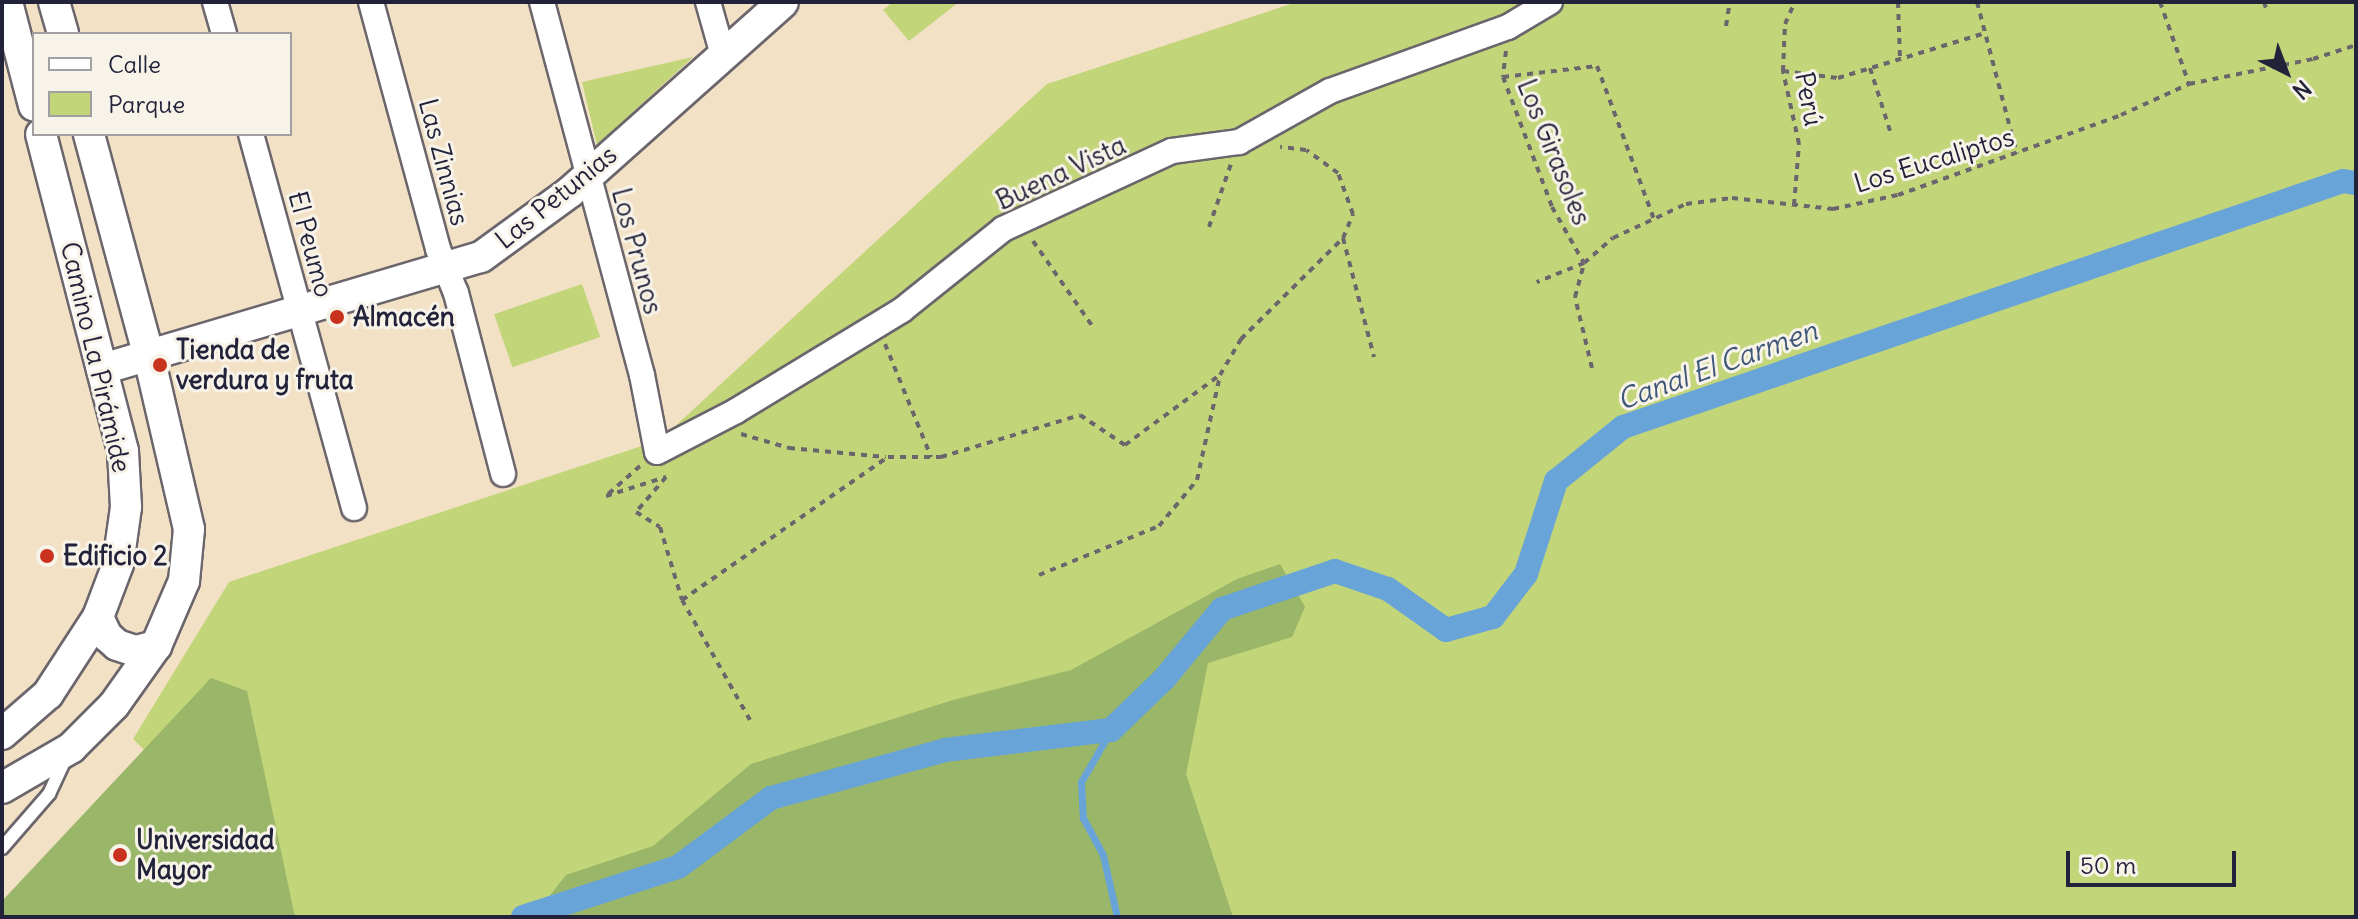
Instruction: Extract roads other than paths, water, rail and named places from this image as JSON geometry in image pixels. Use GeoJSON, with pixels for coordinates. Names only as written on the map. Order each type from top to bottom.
{"type":"FeatureCollection","features":[{"type":"Feature","properties":{"kind":"street"},"geometry":{"type":"LineString","coordinates":[[7,2],[32,98]]}},
{"type":"Feature","properties":{"kind":"street"},"geometry":{"type":"LineString","coordinates":[[54,2],[62,32]]}},
{"type":"Feature","properties":{"kind":"street"},"geometry":{"type":"LineString","coordinates":[[215,2],[223,32]]}},
{"type":"Feature","properties":{"kind":"street","name":"Las Zinnias"},"geometry":{"type":"LineString","coordinates":[[371,2],[503,474]]}},
{"type":"Feature","properties":{"kind":"street","name":"Los Prunos"},"geometry":{"type":"LineString","coordinates":[[542,2],[642,375],[657,452]]}},
{"type":"Feature","properties":{"kind":"street"},"geometry":{"type":"LineString","coordinates":[[708,2],[723,55]]}},
{"type":"Feature","properties":{"kind":"street","name":"Las Petunias"},"geometry":{"type":"LineString","coordinates":[[102,369],[148,353],[447,270],[481,257],[570,192],[588,172],[783,2]]}},
{"type":"Feature","properties":{"kind":"street","name":"Buena Vista"},"geometry":{"type":"LineString","coordinates":[[657,452],[711,425],[902,310],[1003,229],[1172,151],[1239,142],[1330,91],[1508,27],[1550,2]]}},
{"type":"Feature","properties":{"kind":"street","name":"Camino La Pirámide"},"geometry":{"type":"LineString","coordinates":[[2,734],[48,694],[98,617],[118,564],[126,507],[123,451],[42,136]]}},
{"type":"Feature","properties":{"kind":"street","name":"Camino La Pirámide"},"geometry":{"type":"LineString","coordinates":[[2,788],[71,748],[114,705],[156,646],[184,581],[189,529],[148,353],[90,136]]}},
{"type":"Feature","properties":{"kind":"street","name":"El Peumo"},"geometry":{"type":"LineString","coordinates":[[252,136],[354,508]]}},
{"type":"Feature","properties":{"kind":"street"},"geometry":{"type":"LineString","coordinates":[[98,617],[101,628],[117,645],[136,651],[156,646]]}},
{"type":"Feature","properties":{"kind":"lane"},"geometry":{"type":"LineString","coordinates":[[2,848],[49,794],[71,748]]}},
{"type":"Feature","properties":{"kind":"waterway","name":"Canal El Carmen"},"geometry":{"type":"LineString","coordinates":[[523,917],[678,867],[771,798],[945,750],[1111,730],[1164,679],[1222,609],[1335,571],[1388,589],[1446,630],[1493,617],[1526,574],[1556,481],[1623,427],[2343,181],[2356,183]]}},
{"type":"Feature","properties":{"kind":"waterway"},"geometry":{"type":"LineString","coordinates":[[1111,730],[1081,782],[1083,818],[1103,855],[1117,917]]}},
{"type":"Feature","properties":{"kind":"place","name":"Almacén"},"geometry":{"type":"Point","coordinates":[337,317]}},
{"type":"Feature","properties":{"kind":"place","name":"Tienda de verdura y fruta"},"geometry":{"type":"Point","coordinates":[160,365]}},
{"type":"Feature","properties":{"kind":"place","name":"Edificio 2"},"geometry":{"type":"Point","coordinates":[47,556]}},
{"type":"Feature","properties":{"kind":"place","name":"Universidad Mayor"},"geometry":{"type":"Point","coordinates":[120,855]}}]}
